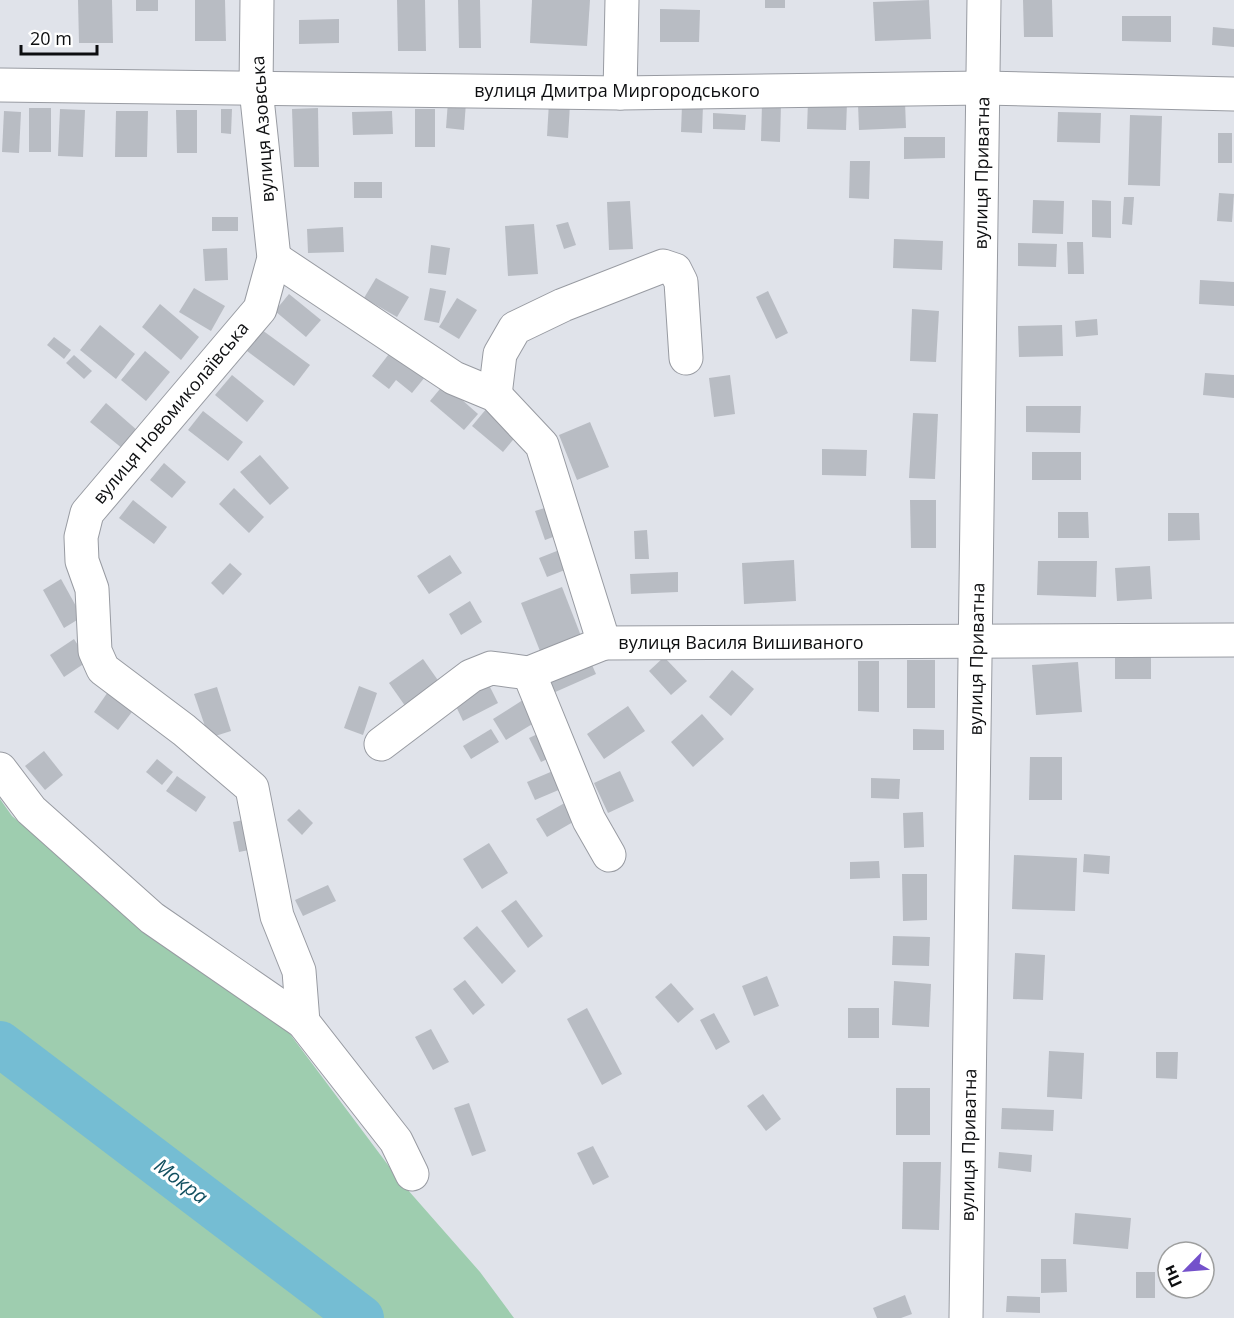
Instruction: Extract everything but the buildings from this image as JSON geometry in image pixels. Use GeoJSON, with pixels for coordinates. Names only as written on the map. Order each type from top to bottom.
{"type":"FeatureCollection","features":[{"type":"Feature","properties":{"kind":"street","name":"вулиця Азовська"},"geometry":{"type":"LineString","coordinates":[[257,0],[256,89],[274,258]]}},
{"type":"Feature","properties":{"kind":"street"},"geometry":{"type":"LineString","coordinates":[[620,93],[622,0]]}},
{"type":"Feature","properties":{"kind":"street","name":"вулиця Приватна"},"geometry":{"type":"LineString","coordinates":[[966,1318],[984,0]]}},
{"type":"Feature","properties":{"kind":"street","name":"вулиця Дмитра Миргородського"},"geometry":{"type":"LineString","coordinates":[[0,85],[620,93],[983,88],[1234,94]]}},
{"type":"Feature","properties":{"kind":"street","name":"вулиця Василя Вишиваного"},"geometry":{"type":"LineString","coordinates":[[274,258],[454,378],[495,395],[542,445],[604,643],[1234,640]]}},
{"type":"Feature","properties":{"kind":"street","name":"вулиця Новомиколаївська"},"geometry":{"type":"LineString","coordinates":[[274,258],[260,309],[87,513],[81,537],[82,561],[92,589],[95,651],[103,669],[184,730],[252,788],[277,916],[299,971],[303,1022]]}},
{"type":"Feature","properties":{"kind":"street"},"geometry":{"type":"LineString","coordinates":[[495,395],[500,354],[515,328],[563,305],[663,266],[675,270],[681,282],[686,358]]}},
{"type":"Feature","properties":{"kind":"street"},"geometry":{"type":"LineString","coordinates":[[381,744],[471,676],[491,668],[529,673],[604,643]]}},
{"type":"Feature","properties":{"kind":"street"},"geometry":{"type":"LineString","coordinates":[[529,673],[589,820],[609,855]]}},
{"type":"Feature","properties":{"kind":"street"},"geometry":{"type":"LineString","coordinates":[[0,769],[31,810],[152,918],[303,1022],[396,1141],[412,1174]]}},
{"type":"Feature","properties":{"kind":"green space"},"geometry":{"type":"Polygon","coordinates":[[[0,799],[12,816],[148,931],[281,1022],[400,1181],[480,1272],[514,1318],[0,1318],[0,799]]]}},
{"type":"Feature","properties":{"kind":"waterway","name":"Мокра"},"geometry":{"type":"LineString","coordinates":[[0,1044],[361,1318]]}}]}
